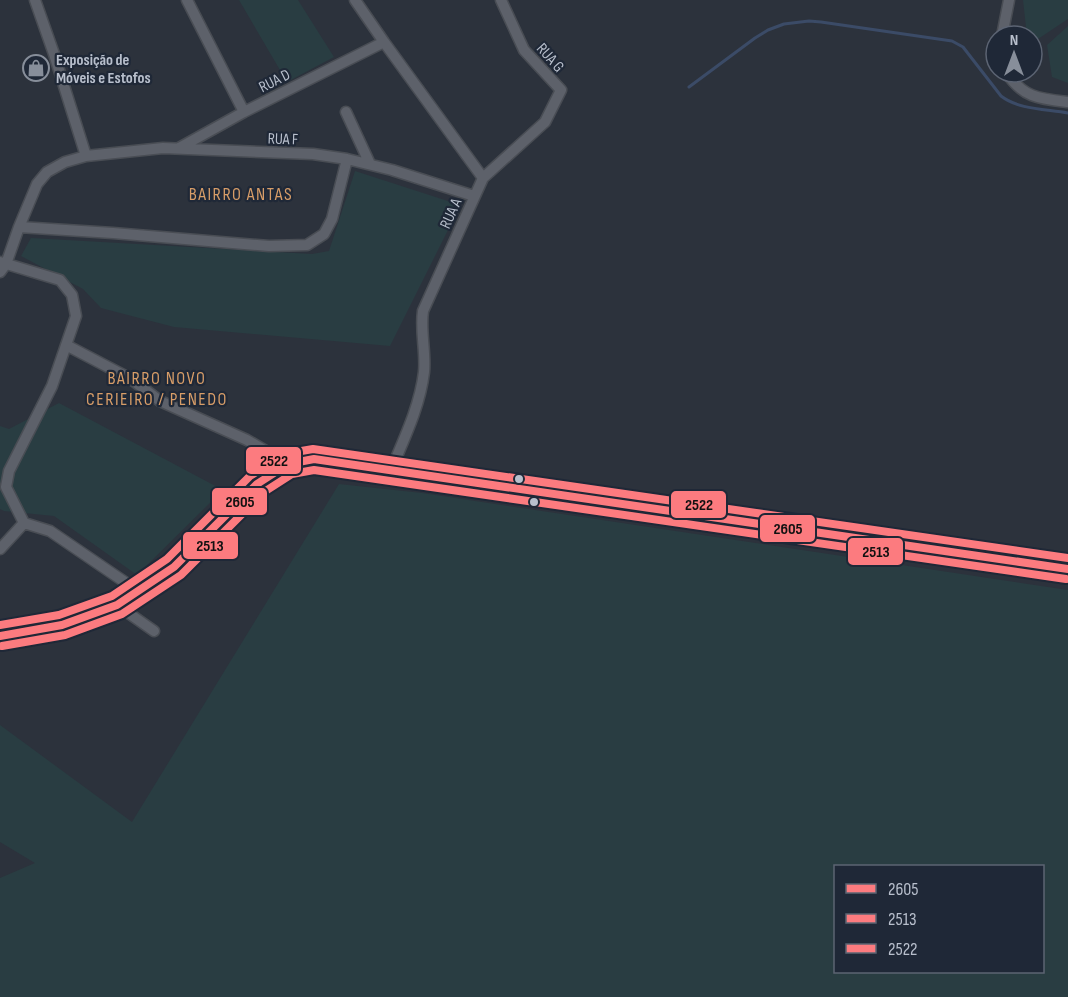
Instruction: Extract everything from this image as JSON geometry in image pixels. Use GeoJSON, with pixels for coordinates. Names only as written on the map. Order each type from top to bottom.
{"type":"FeatureCollection","features":[{"type":"Feature","properties":{"kind":"main road"},"geometry":{"type":"LineString","coordinates":[[0,636],[62,625],[117,605],[174,567],[257,484],[288,464],[314,459],[1068,569]]}},
{"type":"Feature","properties":{"kind":"street"},"geometry":{"type":"LineString","coordinates":[[35,0],[86,156]]}},
{"type":"Feature","properties":{"kind":"street"},"geometry":{"type":"LineString","coordinates":[[187,0],[244,112]]}},
{"type":"Feature","properties":{"kind":"street"},"geometry":{"type":"LineString","coordinates":[[355,0],[483,178]]}},
{"type":"Feature","properties":{"kind":"street","name":"RUA G"},"geometry":{"type":"LineString","coordinates":[[483,178],[545,122],[561,90],[524,50],[501,0]]}},
{"type":"Feature","properties":{"kind":"street"},"geometry":{"type":"LineString","coordinates":[[1004,24],[1009,0]]}},
{"type":"Feature","properties":{"kind":"street","name":"RUA D"},"geometry":{"type":"LineString","coordinates":[[178,148],[244,112],[384,42]]}},
{"type":"Feature","properties":{"kind":"street"},"geometry":{"type":"LineString","coordinates":[[1015,84],[1031,96],[1068,102]]}},
{"type":"Feature","properties":{"kind":"street"},"geometry":{"type":"LineString","coordinates":[[346,112],[370,164]]}},
{"type":"Feature","properties":{"kind":"street","name":"RUA F"},"geometry":{"type":"LineString","coordinates":[[2,266],[37,184],[47,172],[66,162],[86,156],[163,148],[314,154],[370,164],[474,196]]}},
{"type":"Feature","properties":{"kind":"street"},"geometry":{"type":"LineString","coordinates":[[19,227],[269,246],[307,245],[324,234],[332,219],[347,159]]}},
{"type":"Feature","properties":{"kind":"street","name":"RUA A"},"geometry":{"type":"LineString","coordinates":[[391,470],[419,397],[424,371],[423,311],[483,178]]}},
{"type":"Feature","properties":{"kind":"street"},"geometry":{"type":"LineString","coordinates":[[2,266],[60,280],[72,295],[76,316],[52,386],[9,471],[6,487],[24,523],[50,531],[138,591]]}},
{"type":"Feature","properties":{"kind":"street"},"geometry":{"type":"LineString","coordinates":[[66,345],[131,379],[160,401],[247,440],[288,464]]}},
{"type":"Feature","properties":{"kind":"street"},"geometry":{"type":"LineString","coordinates":[[0,549],[24,523]]}},
{"type":"Feature","properties":{"kind":"street"},"geometry":{"type":"LineString","coordinates":[[117,605],[154,631]]}},
{"type":"Feature","properties":{"kind":"green space"},"geometry":{"type":"Polygon","coordinates":[[[239,0],[298,0],[334,57],[287,82],[239,0]]]}},
{"type":"Feature","properties":{"kind":"green space"},"geometry":{"type":"Polygon","coordinates":[[[1023,0],[1068,0],[1068,19],[1044,35],[1044,24],[1026,24],[1023,0]]]}},
{"type":"Feature","properties":{"kind":"green space"},"geometry":{"type":"Polygon","coordinates":[[[1068,26],[1068,83],[1052,77],[1047,45],[1068,26]]]}},
{"type":"Feature","properties":{"kind":"green space"},"geometry":{"type":"Polygon","coordinates":[[[355,171],[454,203],[451,224],[390,346],[174,327],[101,308],[83,289],[21,256],[31,238],[312,254],[329,251],[355,171]]]}},
{"type":"Feature","properties":{"kind":"green space"},"geometry":{"type":"Polygon","coordinates":[[[59,403],[223,490],[137,575],[54,516],[0,509],[0,426],[9,429],[59,403]]]}},
{"type":"Feature","properties":{"kind":"green space"},"geometry":{"type":"Polygon","coordinates":[[[339,484],[422,493],[1068,590],[1068,997],[0,997],[0,878],[35,863],[0,842],[0,725],[132,822],[339,484]]]}},
{"type":"Feature","properties":{"kind":"waterway"},"geometry":{"type":"LineString","coordinates":[[689,87],[768,30],[784,24],[809,21],[952,41],[963,47],[1001,96],[1008,101],[1033,108],[1068,113]]}},
{"type":"Feature","properties":{"kind":"transit line","name":"2522"},"geometry":{"type":"LineString","coordinates":[[0,625],[59,615],[112,596],[167,559],[250,476],[284,454],[313,449],[1068,558]]}},
{"type":"Feature","properties":{"kind":"transit line","name":"2605"},"geometry":{"type":"LineString","coordinates":[[0,636],[62,625],[117,605],[174,567],[257,484],[288,464],[314,459],[1068,569]]}},
{"type":"Feature","properties":{"kind":"transit line","name":"2513"},"geometry":{"type":"LineString","coordinates":[[2,646],[65,635],[122,614],[181,575],[264,492],[292,474],[314,470],[1066,579]]}},
{"type":"Feature","properties":{"kind":"place","name":"Exposição de Móveis e Estofos"},"geometry":{"type":"Point","coordinates":[36,68]}},
{"type":"Feature","properties":{"kind":"district","name":"BAIRRO ANTAS"},"geometry":{"type":"Point","coordinates":[241,194]}},
{"type":"Feature","properties":{"kind":"district","name":"BAIRRO NOVO CERIEIRO / PENEDO"},"geometry":{"type":"Point","coordinates":[157,388]}}]}
